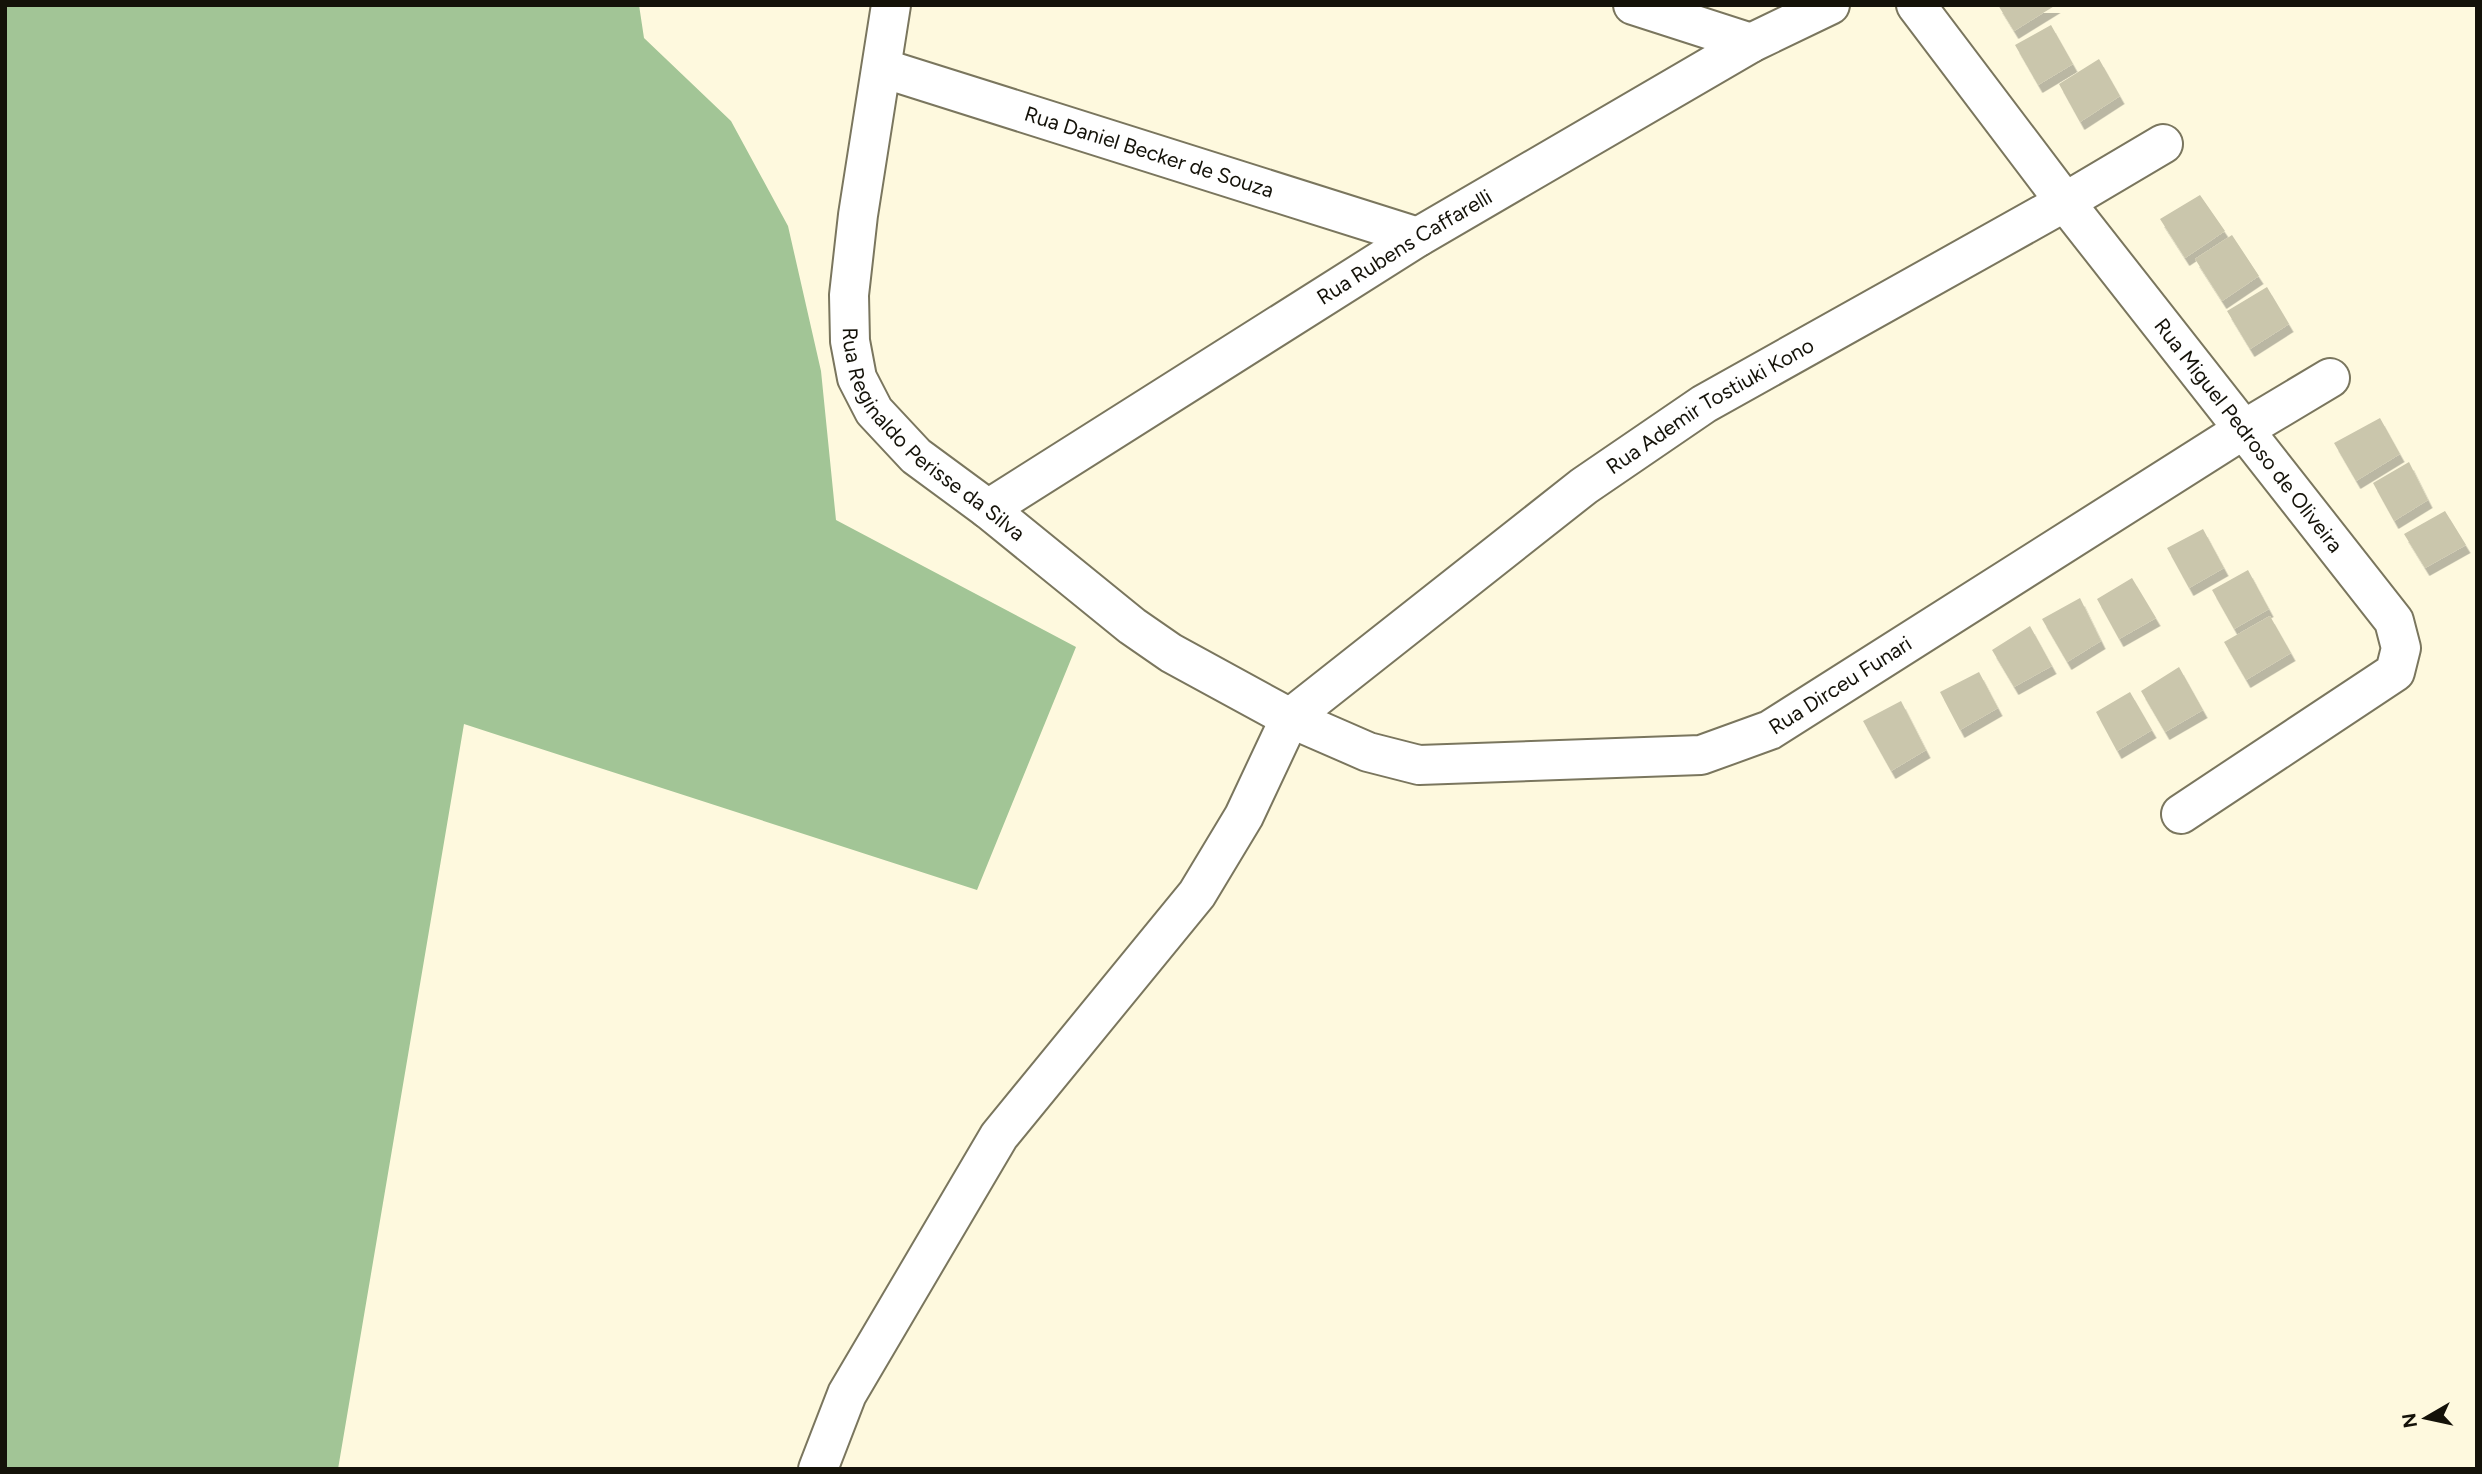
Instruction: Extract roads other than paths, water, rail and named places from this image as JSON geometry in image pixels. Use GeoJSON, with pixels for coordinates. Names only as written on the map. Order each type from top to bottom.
{"type":"FeatureCollection","features":[{"type":"Feature","properties":{"kind":"street","name":"Rua Reginaldo Perisse da Silva"},"geometry":{"type":"LineString","coordinates":[[891,5],[858,215],[849,295],[850,341],[857,378],[874,411],[916,456],[988,509],[1132,626],[1171,653],[1290,718]]}},
{"type":"Feature","properties":{"kind":"street"},"geometry":{"type":"LineString","coordinates":[[1633,5],[1751,43]]}},
{"type":"Feature","properties":{"kind":"street","name":"Rua Rubens Caffarelli"},"geometry":{"type":"LineString","coordinates":[[988,509],[1418,237],[1751,43],[1830,5]]}},
{"type":"Feature","properties":{"kind":"street","name":"Rua Miguel Pedroso de Oliveira"},"geometry":{"type":"LineString","coordinates":[[1916,5],[2065,202],[2394,621],[2401,648],[2395,672],[2182,814]]}},
{"type":"Feature","properties":{"kind":"street","name":"Rua Daniel Becker de Souza"},"geometry":{"type":"LineString","coordinates":[[882,68],[1418,237]]}},
{"type":"Feature","properties":{"kind":"street","name":"Rua Ademir Tostiuki Kono"},"geometry":{"type":"LineString","coordinates":[[1290,718],[1584,486],[1704,404],[2065,202],[2163,144]]}},
{"type":"Feature","properties":{"kind":"street","name":"Rua Dirceu Funari"},"geometry":{"type":"LineString","coordinates":[[1290,718],[1368,752],[1419,765],[1700,755],[1770,730],[2243,430],[2330,379]]}},
{"type":"Feature","properties":{"kind":"street"},"geometry":{"type":"LineString","coordinates":[[818,1469],[847,1394],[999,1136],[1197,894],[1244,816],[1290,718]]}}]}
